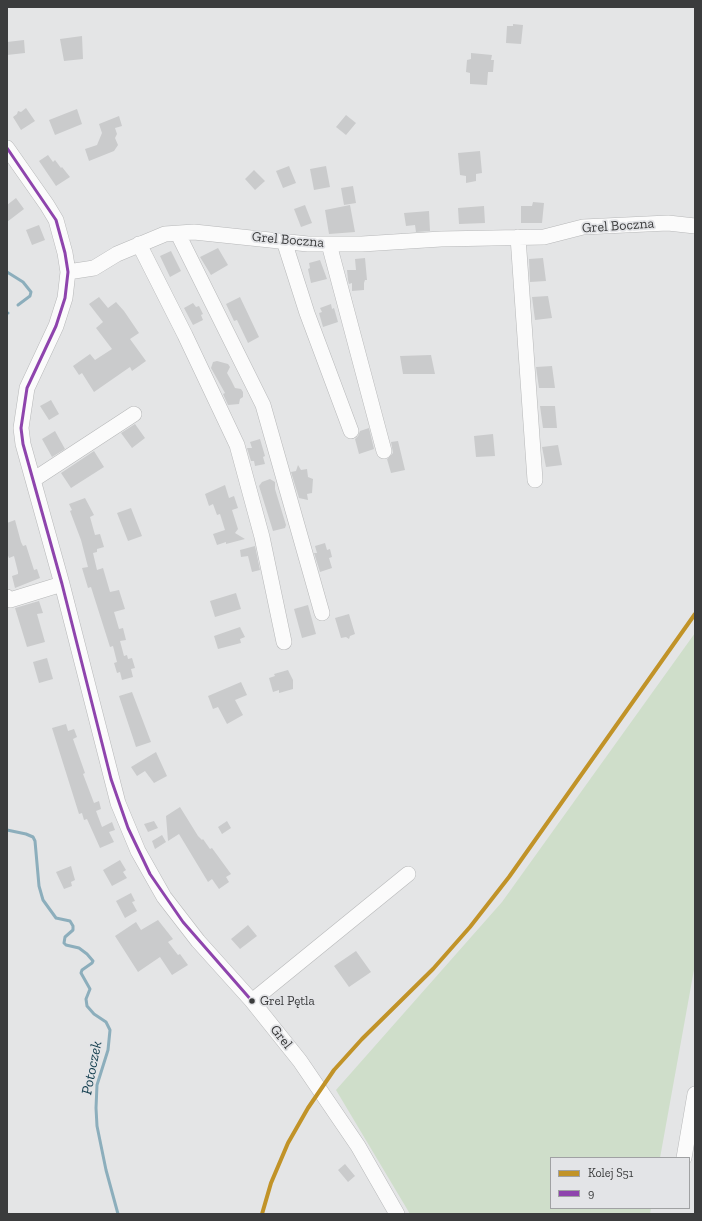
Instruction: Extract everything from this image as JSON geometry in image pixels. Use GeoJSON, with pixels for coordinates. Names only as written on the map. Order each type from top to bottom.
{"type":"FeatureCollection","features":[{"type":"Feature","properties":{"kind":"street","name":"Grel"},"geometry":{"type":"LineString","coordinates":[[7,148],[56,220],[62,238],[68,272],[62,312],[32,376],[24,401],[21,428],[23,444],[32,480],[62,584],[118,803],[138,851],[150,874],[183,922],[252,1001],[284,1040],[321,1090],[376,1176],[397,1214]]}},
{"type":"Feature","properties":{"kind":"street","name":"Grel Boczna"},"geometry":{"type":"LineString","coordinates":[[68,272],[94,268],[117,254],[165,234],[194,232],[284,241],[329,244],[362,244],[441,239],[544,237],[583,227],[668,223],[695,226]]}},
{"type":"Feature","properties":{"kind":"street"},"geometry":{"type":"LineString","coordinates":[[178,234],[263,405],[322,613]]}},
{"type":"Feature","properties":{"kind":"street"},"geometry":{"type":"LineString","coordinates":[[518,237],[535,480]]}},
{"type":"Feature","properties":{"kind":"street"},"geometry":{"type":"LineString","coordinates":[[284,241],[307,312],[351,431]]}},
{"type":"Feature","properties":{"kind":"street"},"geometry":{"type":"LineString","coordinates":[[139,244],[185,335],[237,445],[262,537],[284,642]]}},
{"type":"Feature","properties":{"kind":"street"},"geometry":{"type":"LineString","coordinates":[[329,244],[384,452]]}},
{"type":"Feature","properties":{"kind":"street"},"geometry":{"type":"LineString","coordinates":[[32,480],[134,414]]}},
{"type":"Feature","properties":{"kind":"street"},"geometry":{"type":"LineString","coordinates":[[7,597],[10,600],[62,584]]}},
{"type":"Feature","properties":{"kind":"street"},"geometry":{"type":"LineString","coordinates":[[252,1001],[408,874]]}},
{"type":"Feature","properties":{"kind":"street"},"geometry":{"type":"LineString","coordinates":[[684,1157],[695,1094]]}},
{"type":"Feature","properties":{"kind":"green space"},"geometry":{"type":"Polygon","coordinates":[[[695,633],[695,964],[660,1157],[550,1157],[550,1209],[651,1209],[650,1214],[410,1214],[336,1090],[502,902],[695,633]]]}},
{"type":"Feature","properties":{"kind":"building"},"geometry":{"type":"Polygon","coordinates":[[[513,24],[523,25],[521,44],[506,43],[507,26],[513,26],[513,24]]]}},
{"type":"Feature","properties":{"kind":"building"},"geometry":{"type":"Polygon","coordinates":[[[82,36],[83,59],[64,61],[60,39],[82,36]]]}},
{"type":"Feature","properties":{"kind":"building"},"geometry":{"type":"Polygon","coordinates":[[[24,40],[25,53],[7,55],[7,42],[24,40]]]}},
{"type":"Feature","properties":{"kind":"building"},"geometry":{"type":"Polygon","coordinates":[[[471,53],[492,55],[491,60],[494,60],[493,72],[488,72],[487,85],[470,84],[470,73],[466,72],[467,60],[471,59],[471,53]]]}},
{"type":"Feature","properties":{"kind":"building"},"geometry":{"type":"Polygon","coordinates":[[[26,108],[35,121],[21,130],[13,117],[18,111],[21,112],[26,108]]]}},
{"type":"Feature","properties":{"kind":"building"},"geometry":{"type":"Polygon","coordinates":[[[77,109],[82,124],[55,135],[49,120],[77,109]]]}},
{"type":"Feature","properties":{"kind":"building"},"geometry":{"type":"Polygon","coordinates":[[[346,115],[356,123],[346,135],[336,127],[346,115]]]}},
{"type":"Feature","properties":{"kind":"building"},"geometry":{"type":"Polygon","coordinates":[[[119,116],[122,126],[115,128],[117,134],[115,138],[118,145],[114,151],[89,161],[85,149],[97,145],[102,133],[99,124],[119,116]]]}},
{"type":"Feature","properties":{"kind":"building"},"geometry":{"type":"Polygon","coordinates":[[[480,151],[482,173],[476,174],[476,181],[466,183],[466,176],[460,175],[458,153],[480,151]]]}},
{"type":"Feature","properties":{"kind":"building"},"geometry":{"type":"Polygon","coordinates":[[[48,155],[53,162],[55,160],[61,168],[62,167],[70,177],[56,186],[39,161],[48,155]]]}},
{"type":"Feature","properties":{"kind":"building"},"geometry":{"type":"Polygon","coordinates":[[[289,166],[296,183],[283,188],[276,171],[289,166]]]}},
{"type":"Feature","properties":{"kind":"building"},"geometry":{"type":"Polygon","coordinates":[[[326,166],[330,187],[314,190],[310,169],[326,166]]]}},
{"type":"Feature","properties":{"kind":"building"},"geometry":{"type":"Polygon","coordinates":[[[254,170],[265,181],[255,190],[245,179],[254,170]]]}},
{"type":"Feature","properties":{"kind":"building"},"geometry":{"type":"Polygon","coordinates":[[[353,186],[356,203],[344,205],[341,188],[353,186]]]}},
{"type":"Feature","properties":{"kind":"building"},"geometry":{"type":"Polygon","coordinates":[[[16,198],[24,209],[7,222],[7,205],[16,198]]]}},
{"type":"Feature","properties":{"kind":"building"},"geometry":{"type":"Polygon","coordinates":[[[533,202],[544,203],[542,223],[521,223],[521,206],[532,206],[533,202]]]}},
{"type":"Feature","properties":{"kind":"building"},"geometry":{"type":"Polygon","coordinates":[[[305,205],[312,223],[301,227],[294,209],[305,205]]]}},
{"type":"Feature","properties":{"kind":"building"},"geometry":{"type":"Polygon","coordinates":[[[350,205],[355,232],[329,234],[325,210],[350,205]]]}},
{"type":"Feature","properties":{"kind":"building"},"geometry":{"type":"Polygon","coordinates":[[[484,206],[485,223],[459,224],[458,208],[484,206]]]}},
{"type":"Feature","properties":{"kind":"building"},"geometry":{"type":"Polygon","coordinates":[[[429,211],[430,231],[416,232],[415,225],[406,226],[404,213],[429,211]]]}},
{"type":"Feature","properties":{"kind":"building"},"geometry":{"type":"Polygon","coordinates":[[[39,225],[45,240],[32,245],[26,230],[39,225]]]}},
{"type":"Feature","properties":{"kind":"building"},"geometry":{"type":"Polygon","coordinates":[[[218,248],[228,265],[211,275],[200,257],[218,248]]]}},
{"type":"Feature","properties":{"kind":"building"},"geometry":{"type":"Polygon","coordinates":[[[171,251],[181,271],[170,277],[160,256],[171,251]]]}},
{"type":"Feature","properties":{"kind":"building"},"geometry":{"type":"Polygon","coordinates":[[[365,258],[367,280],[365,280],[364,283],[364,290],[352,291],[352,283],[349,284],[347,270],[356,270],[355,259],[365,258]]]}},
{"type":"Feature","properties":{"kind":"building"},"geometry":{"type":"Polygon","coordinates":[[[543,258],[546,281],[530,282],[529,259],[543,258]]]}},
{"type":"Feature","properties":{"kind":"building"},"geometry":{"type":"Polygon","coordinates":[[[320,260],[327,279],[311,283],[308,269],[310,268],[309,263],[320,260]]]}},
{"type":"Feature","properties":{"kind":"building"},"geometry":{"type":"Polygon","coordinates":[[[548,296],[552,318],[535,320],[532,297],[548,296]]]}},
{"type":"Feature","properties":{"kind":"building"},"geometry":{"type":"Polygon","coordinates":[[[99,297],[108,308],[116,302],[124,311],[139,333],[130,339],[146,361],[132,371],[130,367],[94,392],[82,373],[79,375],[73,366],[90,354],[95,360],[112,349],[96,328],[103,322],[89,304],[99,297]]]}},
{"type":"Feature","properties":{"kind":"building"},"geometry":{"type":"Polygon","coordinates":[[[240,297],[259,337],[248,343],[237,320],[234,321],[226,304],[240,297]]]}},
{"type":"Feature","properties":{"kind":"building"},"geometry":{"type":"Polygon","coordinates":[[[193,303],[196,307],[199,306],[203,314],[201,315],[203,320],[193,325],[184,308],[193,303]]]}},
{"type":"Feature","properties":{"kind":"building"},"geometry":{"type":"Polygon","coordinates":[[[331,304],[332,309],[334,308],[338,322],[323,327],[319,313],[322,312],[320,308],[331,304]]]}},
{"type":"Feature","properties":{"kind":"building"},"geometry":{"type":"Polygon","coordinates":[[[431,355],[435,374],[403,374],[400,356],[431,355]]]}},
{"type":"Feature","properties":{"kind":"building"},"geometry":{"type":"Polygon","coordinates":[[[217,361],[228,364],[230,367],[227,373],[235,388],[241,389],[243,392],[243,397],[240,399],[239,404],[228,405],[223,394],[225,393],[211,368],[213,362],[217,361]]]}},
{"type":"Feature","properties":{"kind":"building"},"geometry":{"type":"Polygon","coordinates":[[[552,366],[555,388],[539,388],[536,367],[552,366]]]}},
{"type":"Feature","properties":{"kind":"building"},"geometry":{"type":"Polygon","coordinates":[[[51,400],[59,414],[49,420],[40,406],[51,400]]]}},
{"type":"Feature","properties":{"kind":"building"},"geometry":{"type":"Polygon","coordinates":[[[540,406],[555,406],[557,428],[543,428],[540,406]]]}},
{"type":"Feature","properties":{"kind":"building"},"geometry":{"type":"Polygon","coordinates":[[[135,424],[145,438],[132,448],[121,433],[135,424]]]}},
{"type":"Feature","properties":{"kind":"building"},"geometry":{"type":"Polygon","coordinates":[[[369,428],[374,449],[359,454],[355,439],[360,431],[369,428]]]}},
{"type":"Feature","properties":{"kind":"building"},"geometry":{"type":"Polygon","coordinates":[[[55,431],[65,449],[52,457],[42,439],[55,431]]]}},
{"type":"Feature","properties":{"kind":"building"},"geometry":{"type":"Polygon","coordinates":[[[493,434],[495,456],[476,457],[474,436],[493,434]]]}},
{"type":"Feature","properties":{"kind":"building"},"geometry":{"type":"Polygon","coordinates":[[[260,439],[265,456],[263,457],[265,464],[255,466],[254,461],[251,461],[247,448],[252,448],[250,442],[260,439]]]}},
{"type":"Feature","properties":{"kind":"building"},"geometry":{"type":"Polygon","coordinates":[[[398,441],[405,470],[391,473],[387,459],[393,453],[391,442],[398,441]]]}},
{"type":"Feature","properties":{"kind":"building"},"geometry":{"type":"Polygon","coordinates":[[[558,445],[562,465],[546,467],[542,447],[558,445]]]}},
{"type":"Feature","properties":{"kind":"building"},"geometry":{"type":"Polygon","coordinates":[[[94,451],[104,467],[71,488],[61,473],[94,451]]]}},
{"type":"Feature","properties":{"kind":"building"},"geometry":{"type":"Polygon","coordinates":[[[298,465],[301,470],[307,469],[308,477],[313,479],[312,493],[307,494],[308,500],[299,498],[291,472],[296,471],[298,465]]]}},
{"type":"Feature","properties":{"kind":"building"},"geometry":{"type":"Polygon","coordinates":[[[270,479],[275,482],[275,489],[286,525],[285,528],[273,531],[259,486],[262,482],[270,479]]]}},
{"type":"Feature","properties":{"kind":"building"},"geometry":{"type":"Polygon","coordinates":[[[225,485],[229,498],[234,496],[238,508],[232,510],[238,529],[235,533],[245,539],[217,545],[213,534],[225,530],[220,514],[217,515],[213,504],[209,506],[205,494],[225,485]]]}},
{"type":"Feature","properties":{"kind":"building"},"geometry":{"type":"Polygon","coordinates":[[[85,498],[94,515],[90,517],[95,535],[100,534],[104,547],[97,549],[97,552],[93,553],[97,570],[103,568],[110,592],[119,590],[125,609],[114,612],[119,629],[123,628],[126,640],[120,641],[124,656],[127,655],[128,659],[132,658],[135,668],[131,669],[133,677],[122,680],[120,672],[117,673],[114,663],[117,662],[113,646],[110,647],[91,587],[88,588],[82,568],[88,567],[81,540],[70,511],[72,510],[69,504],[85,498]]]}},
{"type":"Feature","properties":{"kind":"building"},"geometry":{"type":"Polygon","coordinates":[[[131,508],[142,536],[128,541],[117,513],[131,508]]]}},
{"type":"Feature","properties":{"kind":"building"},"geometry":{"type":"Polygon","coordinates":[[[15,520],[21,542],[23,546],[26,545],[34,570],[37,569],[40,578],[15,588],[12,576],[18,574],[18,572],[14,556],[9,558],[7,553],[7,523],[15,520]]]}},
{"type":"Feature","properties":{"kind":"building"},"geometry":{"type":"Polygon","coordinates":[[[325,543],[327,550],[330,549],[332,557],[329,558],[332,568],[320,572],[314,553],[317,553],[315,546],[325,543]]]}},
{"type":"Feature","properties":{"kind":"building"},"geometry":{"type":"Polygon","coordinates":[[[255,546],[260,570],[252,572],[248,556],[241,557],[240,550],[255,546]]]}},
{"type":"Feature","properties":{"kind":"building"},"geometry":{"type":"Polygon","coordinates":[[[236,593],[241,609],[215,617],[210,601],[236,593]]]}},
{"type":"Feature","properties":{"kind":"building"},"geometry":{"type":"Polygon","coordinates":[[[39,601],[43,613],[37,614],[45,642],[27,647],[15,608],[39,601]]]}},
{"type":"Feature","properties":{"kind":"building"},"geometry":{"type":"Polygon","coordinates":[[[308,605],[316,634],[302,638],[294,609],[308,605]]]}},
{"type":"Feature","properties":{"kind":"building"},"geometry":{"type":"Polygon","coordinates":[[[349,614],[355,634],[350,636],[349,639],[346,637],[341,638],[335,618],[349,614]]]}},
{"type":"Feature","properties":{"kind":"building"},"geometry":{"type":"Polygon","coordinates":[[[240,627],[245,637],[240,639],[241,643],[218,649],[214,636],[240,627]]]}},
{"type":"Feature","properties":{"kind":"building"},"geometry":{"type":"Polygon","coordinates":[[[47,658],[53,679],[39,683],[33,662],[47,658]]]}},
{"type":"Feature","properties":{"kind":"building"},"geometry":{"type":"Polygon","coordinates":[[[288,670],[293,680],[293,689],[279,693],[279,690],[273,692],[269,678],[275,676],[274,674],[288,670]]]}},
{"type":"Feature","properties":{"kind":"building"},"geometry":{"type":"Polygon","coordinates":[[[241,682],[247,695],[235,700],[243,715],[227,724],[218,707],[213,709],[208,696],[241,682]]]}},
{"type":"Feature","properties":{"kind":"building"},"geometry":{"type":"Polygon","coordinates":[[[132,692],[151,742],[136,747],[119,696],[132,692]]]}},
{"type":"Feature","properties":{"kind":"building"},"geometry":{"type":"Polygon","coordinates":[[[66,724],[68,731],[74,729],[77,737],[73,739],[85,773],[83,774],[94,803],[99,801],[101,809],[96,811],[102,827],[112,822],[115,830],[109,832],[114,842],[100,848],[87,819],[84,820],[82,813],[79,814],[52,728],[66,724]]]}},
{"type":"Feature","properties":{"kind":"building"},"geometry":{"type":"Polygon","coordinates":[[[156,752],[167,776],[154,783],[145,771],[137,776],[131,767],[156,752]]]}},
{"type":"Feature","properties":{"kind":"building"},"geometry":{"type":"Polygon","coordinates":[[[180,807],[198,836],[202,840],[203,839],[210,849],[212,848],[231,874],[226,877],[229,882],[219,889],[212,879],[208,882],[179,834],[168,841],[166,816],[180,807]]]}},
{"type":"Feature","properties":{"kind":"building"},"geometry":{"type":"Polygon","coordinates":[[[154,821],[158,828],[148,832],[144,824],[154,821]]]}},
{"type":"Feature","properties":{"kind":"building"},"geometry":{"type":"Polygon","coordinates":[[[227,821],[231,828],[222,834],[218,827],[227,821]]]}},
{"type":"Feature","properties":{"kind":"building"},"geometry":{"type":"Polygon","coordinates":[[[162,835],[166,842],[155,849],[152,841],[162,835]]]}},
{"type":"Feature","properties":{"kind":"building"},"geometry":{"type":"Polygon","coordinates":[[[120,860],[126,870],[123,872],[127,878],[112,886],[103,870],[120,860]]]}},
{"type":"Feature","properties":{"kind":"building"},"geometry":{"type":"Polygon","coordinates":[[[71,866],[75,880],[71,882],[72,886],[64,889],[56,872],[71,866]]]}},
{"type":"Feature","properties":{"kind":"building"},"geometry":{"type":"Polygon","coordinates":[[[131,893],[135,901],[132,902],[137,911],[125,918],[116,901],[131,893]]]}},
{"type":"Feature","properties":{"kind":"building"},"geometry":{"type":"Polygon","coordinates":[[[158,920],[173,939],[168,942],[188,965],[172,975],[160,957],[138,972],[115,936],[136,922],[141,930],[158,920]]]}},
{"type":"Feature","properties":{"kind":"building"},"geometry":{"type":"Polygon","coordinates":[[[248,925],[257,936],[240,949],[231,939],[248,925]]]}},
{"type":"Feature","properties":{"kind":"building"},"geometry":{"type":"Polygon","coordinates":[[[356,951],[371,972],[349,987],[334,966],[356,951]]]}},
{"type":"Feature","properties":{"kind":"building"},"geometry":{"type":"Polygon","coordinates":[[[345,1164],[355,1176],[348,1182],[338,1170],[345,1164]]]}},
{"type":"Feature","properties":{"kind":"waterway","name":"Potoczek"},"geometry":{"type":"LineString","coordinates":[[7,272],[23,282],[31,292],[30,296],[18,305]]}},
{"type":"Feature","properties":{"kind":"waterway","name":"Potoczek"},"geometry":{"type":"LineString","coordinates":[[7,830],[33,837],[35,841],[39,886],[43,900],[56,918],[70,921],[73,926],[73,930],[65,937],[64,943],[66,945],[79,948],[93,961],[82,970],[81,973],[90,989],[86,999],[87,1006],[94,1014],[106,1022],[110,1030],[108,1050],[97,1085],[96,1108],[97,1126],[106,1170],[118,1214]]}},
{"type":"Feature","properties":{"kind":"rail line","name":"S51"},"geometry":{"type":"LineString","coordinates":[[262,1214],[271,1183],[288,1143],[308,1108],[334,1070],[362,1039],[433,969],[470,927],[509,877],[695,614]]}},
{"type":"Feature","properties":{"kind":"transit line","name":"9"},"geometry":{"type":"LineString","coordinates":[[7,148],[56,220],[65,253],[68,272],[65,298],[56,326],[27,388],[21,428],[23,444],[62,584],[111,779],[128,828],[150,874],[183,922],[252,1001]]}},
{"type":"Feature","properties":{"kind":"place","name":"Grel Pętla"},"geometry":{"type":"Point","coordinates":[252,1001]}}]}
